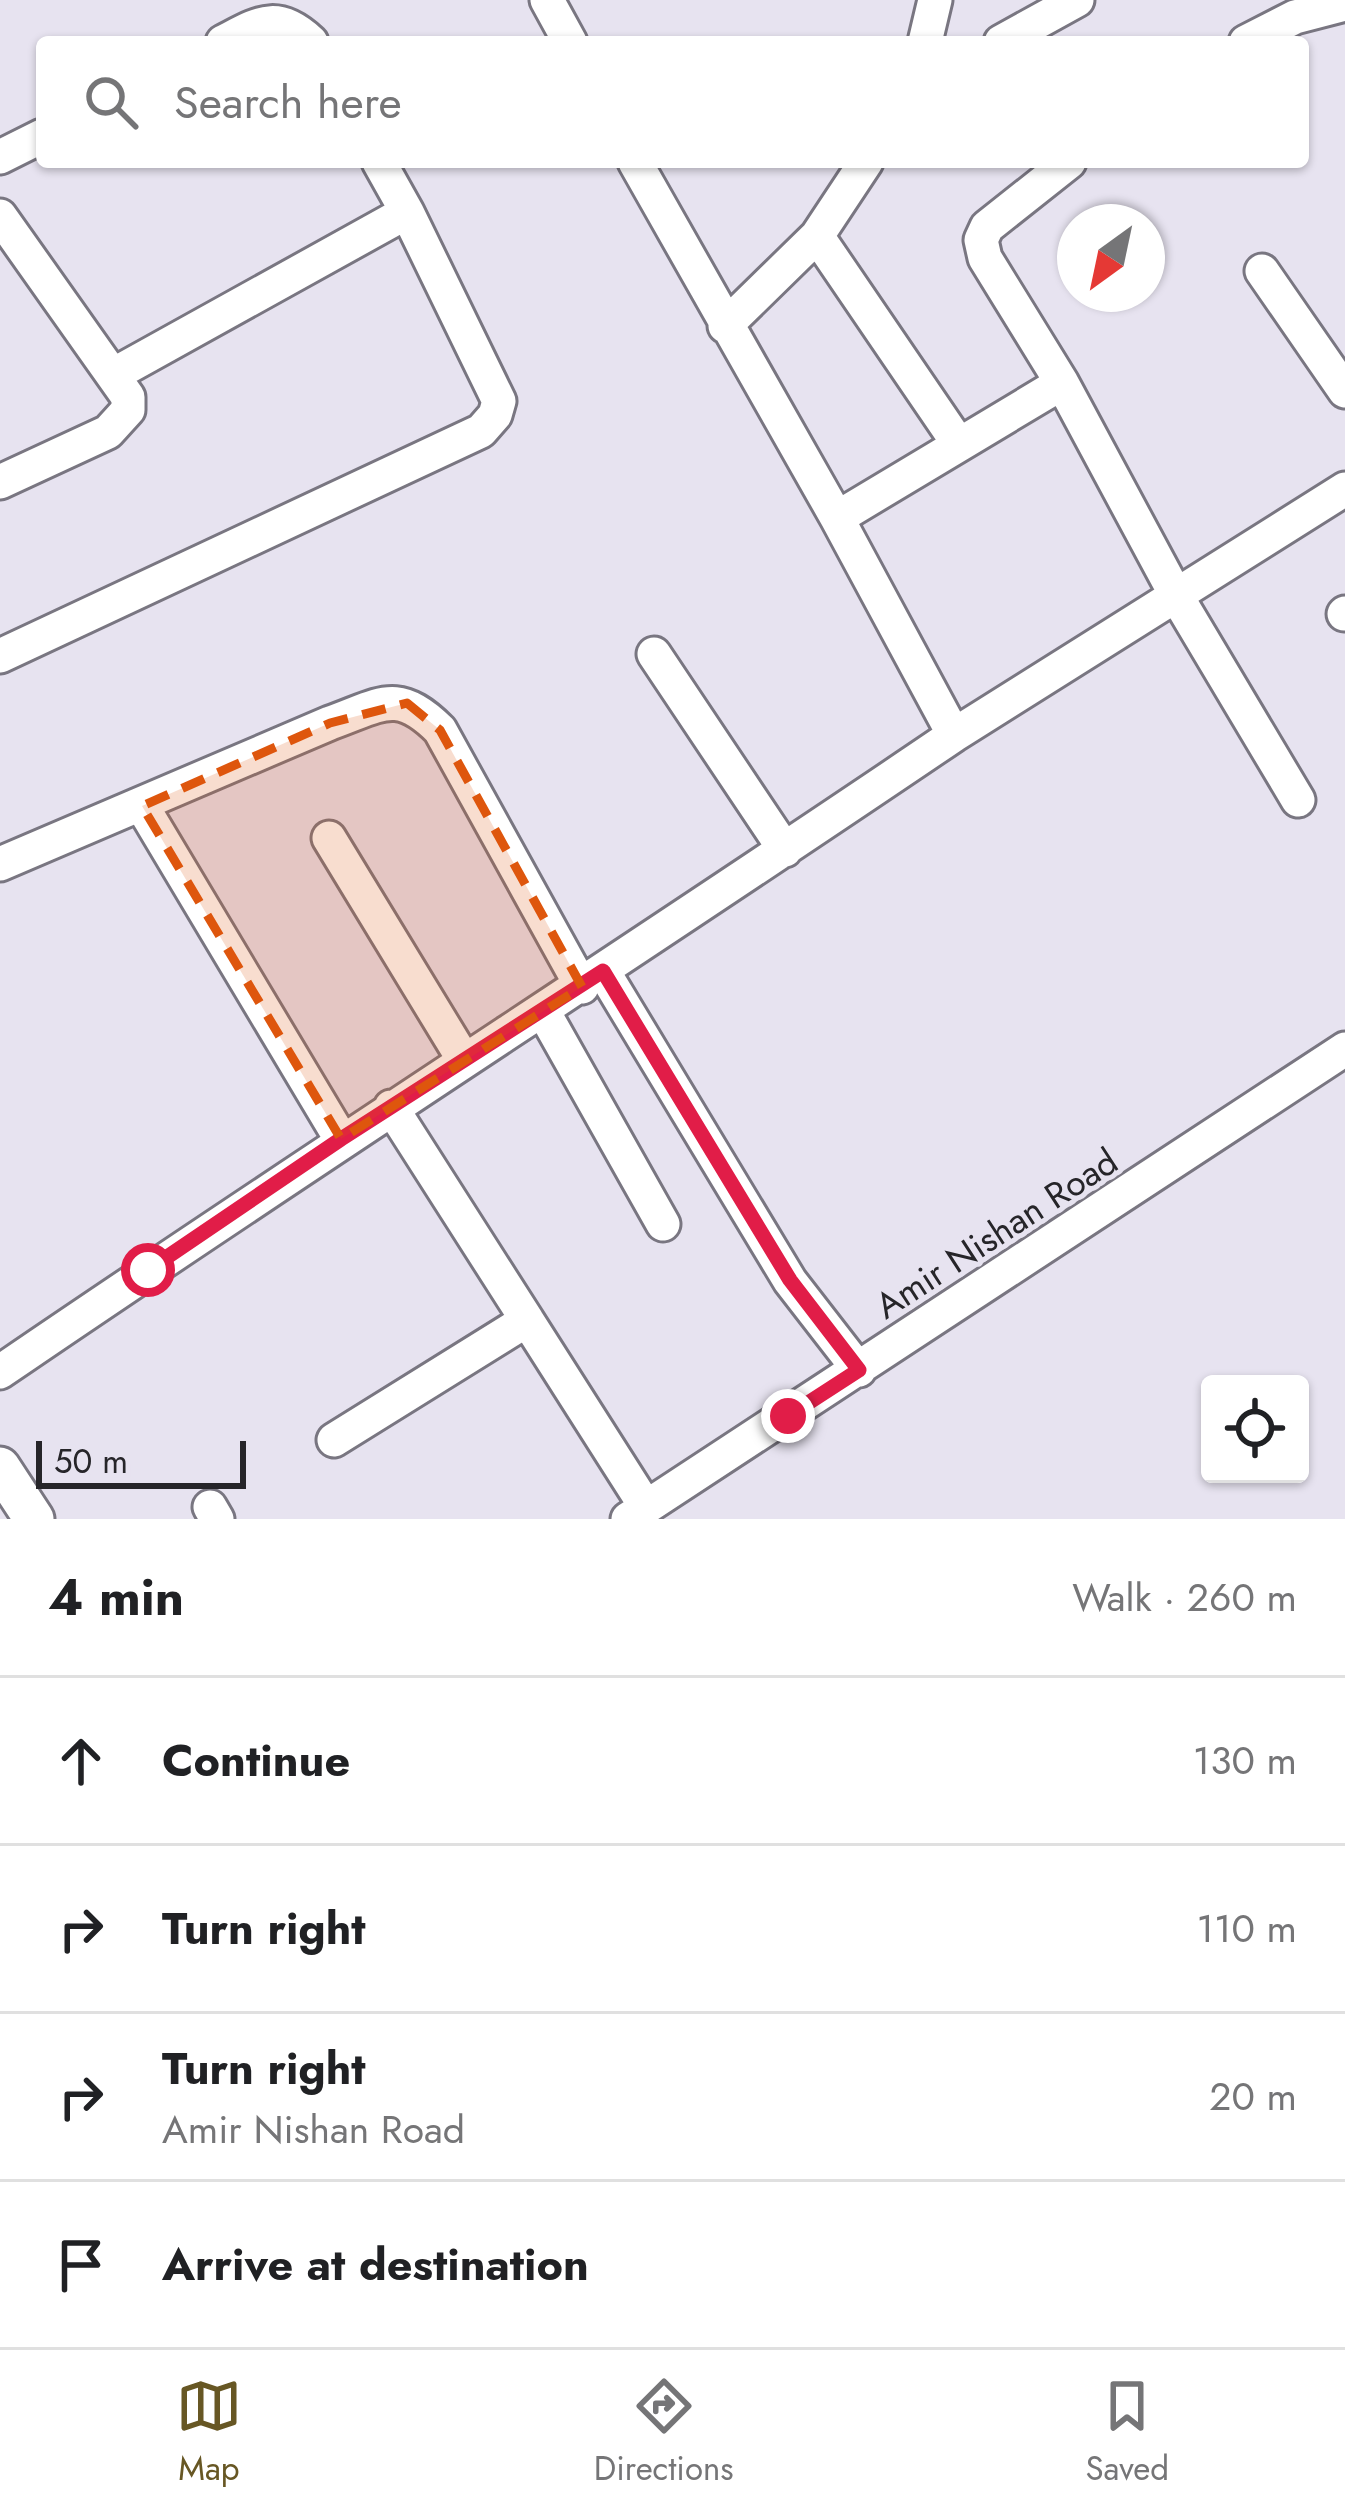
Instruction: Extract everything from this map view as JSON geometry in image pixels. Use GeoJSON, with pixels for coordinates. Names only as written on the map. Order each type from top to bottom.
{"type":"FeatureCollection","features":[{"type":"Feature","properties":{"kind":"street"},"geometry":{"type":"LineString","coordinates":[[547,0],[566,36]]}},
{"type":"Feature","properties":{"kind":"street"},"geometry":{"type":"LineString","coordinates":[[926,36],[935,0]]}},
{"type":"Feature","properties":{"kind":"street"},"geometry":{"type":"LineString","coordinates":[[1011,36],[1077,0]]}},
{"type":"Feature","properties":{"kind":"street"},"geometry":{"type":"LineString","coordinates":[[1258,36],[1295,17],[1345,4]]}},
{"type":"Feature","properties":{"kind":"street"},"geometry":{"type":"LineString","coordinates":[[237,36],[274,20],[304,36]]}},
{"type":"Feature","properties":{"kind":"street"},"geometry":{"type":"LineString","coordinates":[[0,157],[36,139]]}},
{"type":"Feature","properties":{"kind":"street"},"geometry":{"type":"LineString","coordinates":[[0,656],[481,431],[495,416],[499,401],[494,386],[382,168]]}},
{"type":"Feature","properties":{"kind":"street"},"geometry":{"type":"LineString","coordinates":[[638,168],[954,735]]}},
{"type":"Feature","properties":{"kind":"street"},"geometry":{"type":"LineString","coordinates":[[725,326],[817,236],[862,168]]}},
{"type":"Feature","properties":{"kind":"street"},"geometry":{"type":"LineString","coordinates":[[1061,168],[987,227],[981,240],[994,278],[1062,383],[1178,597],[1298,800]]}},
{"type":"Feature","properties":{"kind":"street"},"geometry":{"type":"LineString","coordinates":[[113,375],[407,212]]}},
{"type":"Feature","properties":{"kind":"street"},"geometry":{"type":"LineString","coordinates":[[0,217],[128,397],[128,410],[120,423],[0,482]]}},
{"type":"Feature","properties":{"kind":"street"},"geometry":{"type":"LineString","coordinates":[[817,236],[958,443]]}},
{"type":"Feature","properties":{"kind":"street"},"geometry":{"type":"LineString","coordinates":[[1262,272],[1345,391]]}},
{"type":"Feature","properties":{"kind":"street"},"geometry":{"type":"LineString","coordinates":[[836,518],[1062,383]]}},
{"type":"Feature","properties":{"kind":"street"},"geometry":{"type":"LineString","coordinates":[[0,1372],[341,1139],[592,979],[954,735],[1345,489]]}},
{"type":"Feature","properties":{"kind":"street"},"geometry":{"type":"LineString","coordinates":[[654,654],[785,850]]}},
{"type":"Feature","properties":{"kind":"street"},"geometry":{"type":"LineString","coordinates":[[0,864],[330,723],[385,703],[407,703],[440,730],[592,979],[790,1280],[859,1370]]}},
{"type":"Feature","properties":{"kind":"street"},"geometry":{"type":"LineString","coordinates":[[142,806],[341,1139]]}},
{"type":"Feature","properties":{"kind":"street"},"geometry":{"type":"LineString","coordinates":[[329,838],[464,1060]]}},
{"type":"Feature","properties":{"kind":"street"},"geometry":{"type":"LineString","coordinates":[[543,1011],[663,1224]]}},
{"type":"Feature","properties":{"kind":"street","name":"Amir Nishan Road"},"geometry":{"type":"LineString","coordinates":[[637,1513],[1345,1049]]}},
{"type":"Feature","properties":{"kind":"street"},"geometry":{"type":"LineString","coordinates":[[391,1107],[527,1320],[637,1513]]}},
{"type":"Feature","properties":{"kind":"street"},"geometry":{"type":"LineString","coordinates":[[334,1439],[527,1320]]}},
{"type":"Feature","properties":{"kind":"street"},"geometry":{"type":"LineString","coordinates":[[0,1467],[34,1519]]}},
{"type":"Feature","properties":{"kind":"highlighted area"},"geometry":{"type":"Polygon","coordinates":[[[407,703],[440,730],[582,987],[341,1139],[142,806],[330,723],[407,703]]]}},
{"type":"Feature","properties":{"kind":"route"},"geometry":{"type":"LineString","coordinates":[[148,1270],[603,971],[790,1280],[859,1370],[788,1416]]}}]}
